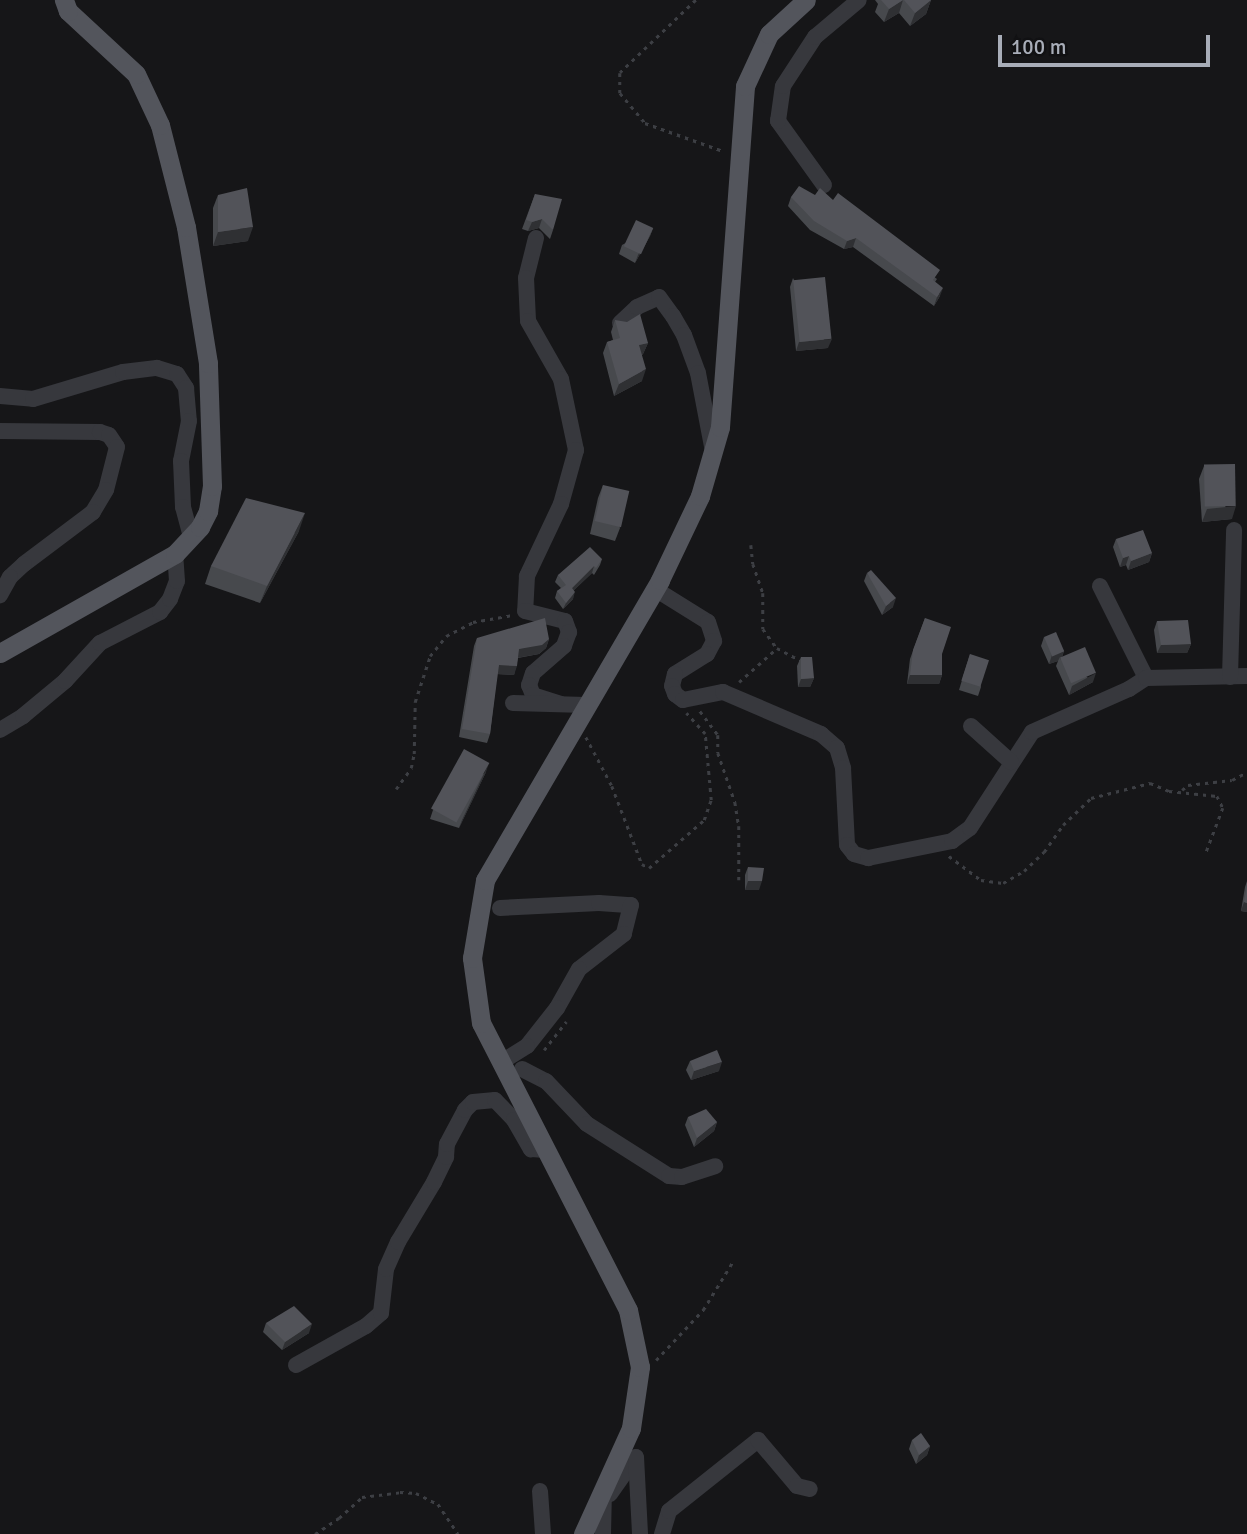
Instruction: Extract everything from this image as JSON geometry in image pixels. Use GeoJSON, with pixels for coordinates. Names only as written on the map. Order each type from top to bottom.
{"type":"FeatureCollection","features":[{"type":"Feature","properties":{"kind":"main road"},"geometry":{"type":"LineString","coordinates":[[0,653],[175,554],[191,537],[208,511],[212,486],[208,363],[186,227],[160,125],[144,85],[136,74],[68,11],[64,0]]}},
{"type":"Feature","properties":{"kind":"main road"},"geometry":{"type":"LineString","coordinates":[[583,1534],[604,1495],[631,1429],[640,1367],[628,1310],[481,1023],[472,958],[485,880],[655,589],[700,496],[720,427],[745,86],[769,34],[806,0]]}},
{"type":"Feature","properties":{"kind":"street"},"geometry":{"type":"LineString","coordinates":[[824,185],[778,121],[783,86],[816,37],[859,0]]}},
{"type":"Feature","properties":{"kind":"street"},"geometry":{"type":"LineString","coordinates":[[536,238],[526,278],[528,321],[561,379],[576,450],[561,504],[530,567],[525,611],[565,621],[569,632],[564,646],[533,673],[529,685],[533,695],[561,704]]}},
{"type":"Feature","properties":{"kind":"street"},"geometry":{"type":"LineString","coordinates":[[620,323],[637,307],[659,297],[673,316],[684,335],[698,373],[713,452]]}},
{"type":"Feature","properties":{"kind":"street"},"geometry":{"type":"LineString","coordinates":[[0,396],[33,399],[123,372],[158,369],[177,374],[186,388],[189,421],[181,461],[183,507],[191,537]]}},
{"type":"Feature","properties":{"kind":"street"},"geometry":{"type":"LineString","coordinates":[[0,431],[100,432],[110,435],[117,447],[106,489],[93,512],[24,564],[10,577],[0,594]]}},
{"type":"Feature","properties":{"kind":"street"},"geometry":{"type":"LineString","coordinates":[[655,589],[708,622],[713,641],[707,654],[675,674],[672,685],[679,698],[726,693],[821,734],[837,748],[843,768],[847,845],[854,854],[869,858],[952,841],[970,828],[1032,732],[1129,689],[1146,678],[1239,677],[1234,530]]}},
{"type":"Feature","properties":{"kind":"street"},"geometry":{"type":"LineString","coordinates":[[0,730],[23,716],[65,681],[100,643],[160,612],[170,599],[177,581],[175,554]]}},
{"type":"Feature","properties":{"kind":"street"},"geometry":{"type":"LineString","coordinates":[[1100,586],[1146,678]]}},
{"type":"Feature","properties":{"kind":"street"},"geometry":{"type":"LineString","coordinates":[[513,704],[586,705]]}},
{"type":"Feature","properties":{"kind":"street"},"geometry":{"type":"LineString","coordinates":[[971,726],[1011,762]]}},
{"type":"Feature","properties":{"kind":"street"},"geometry":{"type":"LineString","coordinates":[[500,908],[599,903],[631,905],[624,934],[579,969],[557,1008],[527,1046],[501,1062]]}},
{"type":"Feature","properties":{"kind":"street"},"geometry":{"type":"LineString","coordinates":[[522,1069],[546,1081],[587,1124],[669,1176],[682,1177],[715,1166]]}},
{"type":"Feature","properties":{"kind":"street"},"geometry":{"type":"LineString","coordinates":[[296,1365],[366,1326],[381,1313],[386,1269],[398,1242],[434,1182],[446,1157],[447,1144],[465,1110],[473,1102],[495,1100],[514,1120],[531,1149],[546,1150]]}},
{"type":"Feature","properties":{"kind":"street"},"geometry":{"type":"LineString","coordinates":[[662,1534],[669,1511],[758,1440],[797,1486],[810,1489]]}},
{"type":"Feature","properties":{"kind":"street"},"geometry":{"type":"LineString","coordinates":[[603,1534],[604,1495],[636,1457],[640,1534]]}},
{"type":"Feature","properties":{"kind":"street"},"geometry":{"type":"LineString","coordinates":[[540,1491],[543,1534]]}},
{"type":"Feature","properties":{"kind":"path"},"geometry":{"type":"LineString","coordinates":[[696,0],[620,73],[620,93],[645,123],[720,151],[740,153]]}},
{"type":"Feature","properties":{"kind":"path"},"geometry":{"type":"LineString","coordinates":[[751,545],[753,564],[763,593],[763,629],[777,648],[807,662]]}},
{"type":"Feature","properties":{"kind":"path"},"geometry":{"type":"LineString","coordinates":[[396,789],[411,768],[418,687],[436,647],[446,636],[473,622],[525,611]]}},
{"type":"Feature","properties":{"kind":"path"},"geometry":{"type":"LineString","coordinates":[[726,693],[777,648]]}},
{"type":"Feature","properties":{"kind":"path"},"geometry":{"type":"LineString","coordinates":[[575,723],[594,747],[642,864],[649,868],[704,820],[711,800],[705,734],[690,719],[679,698]]}},
{"type":"Feature","properties":{"kind":"path"},"geometry":{"type":"LineString","coordinates":[[679,698],[698,708],[718,736],[718,753],[739,826],[738,880]]}},
{"type":"Feature","properties":{"kind":"path"},"geometry":{"type":"LineString","coordinates":[[1182,790],[1188,785],[1232,780],[1247,772]]}},
{"type":"Feature","properties":{"kind":"path"},"geometry":{"type":"LineString","coordinates":[[936,844],[981,880],[1003,883],[1024,871],[1044,852],[1062,825],[1091,798],[1150,783],[1169,791],[1182,790],[1217,796],[1223,808],[1206,853]]}},
{"type":"Feature","properties":{"kind":"path"},"geometry":{"type":"LineString","coordinates":[[640,1367],[662,1358],[683,1334],[732,1263]]}},
{"type":"Feature","properties":{"kind":"path"},"geometry":{"type":"LineString","coordinates":[[315,1534],[339,1518],[362,1497],[408,1492],[426,1496],[438,1504],[458,1534]]}},
{"type":"Feature","properties":{"kind":"building"},"geometry":{"type":"Polygon","coordinates":[[[881,0],[903,0],[889,9],[881,0]]]}},
{"type":"Feature","properties":{"kind":"building"},"geometry":{"type":"Polygon","coordinates":[[[904,0],[931,0],[915,13],[904,0]]]}},
{"type":"Feature","properties":{"kind":"building"},"geometry":{"type":"Polygon","coordinates":[[[799,186],[815,195],[820,188],[833,200],[838,193],[940,270],[933,280],[943,288],[937,297],[856,238],[847,241],[814,221],[791,197],[799,186]]]}},
{"type":"Feature","properties":{"kind":"building"},"geometry":{"type":"Polygon","coordinates":[[[247,188],[253,227],[218,232],[218,195],[247,188]]]}},
{"type":"Feature","properties":{"kind":"building"},"geometry":{"type":"Polygon","coordinates":[[[535,194],[562,199],[553,230],[542,219],[532,222],[526,220],[535,194]]]}},
{"type":"Feature","properties":{"kind":"building"},"geometry":{"type":"Polygon","coordinates":[[[636,220],[653,228],[641,254],[624,246],[636,220]]]}},
{"type":"Feature","properties":{"kind":"building"},"geometry":{"type":"Polygon","coordinates":[[[825,277],[831,339],[800,342],[793,280],[825,277]]]}},
{"type":"Feature","properties":{"kind":"building"},"geometry":{"type":"Polygon","coordinates":[[[640,314],[648,343],[639,345],[646,369],[619,384],[607,342],[620,338],[615,320],[627,322],[640,314]]]}},
{"type":"Feature","properties":{"kind":"building"},"geometry":{"type":"Polygon","coordinates":[[[1235,464],[1236,506],[1205,507],[1204,465],[1235,464]]]}},
{"type":"Feature","properties":{"kind":"building"},"geometry":{"type":"Polygon","coordinates":[[[603,485],[629,491],[621,527],[595,521],[603,485]]]}},
{"type":"Feature","properties":{"kind":"building"},"geometry":{"type":"Polygon","coordinates":[[[246,498],[305,513],[267,586],[211,566],[246,498]]]}},
{"type":"Feature","properties":{"kind":"building"},"geometry":{"type":"Polygon","coordinates":[[[1143,530],[1152,553],[1131,561],[1129,556],[1123,558],[1116,539],[1143,530]]]}},
{"type":"Feature","properties":{"kind":"building"},"geometry":{"type":"Polygon","coordinates":[[[590,547],[602,559],[596,568],[594,566],[572,588],[575,592],[566,603],[557,591],[566,585],[558,575],[590,547]]]}},
{"type":"Feature","properties":{"kind":"building"},"geometry":{"type":"Polygon","coordinates":[[[871,570],[896,598],[886,606],[867,573],[871,570]]]}},
{"type":"Feature","properties":{"kind":"building"},"geometry":{"type":"Polygon","coordinates":[[[545,618],[549,639],[542,645],[519,649],[517,666],[499,665],[490,734],[462,729],[477,638],[545,618]]]}},
{"type":"Feature","properties":{"kind":"building"},"geometry":{"type":"Polygon","coordinates":[[[925,618],[951,627],[942,654],[942,675],[910,675],[913,650],[925,618]]]}},
{"type":"Feature","properties":{"kind":"building"},"geometry":{"type":"Polygon","coordinates":[[[1188,620],[1191,644],[1161,645],[1157,621],[1188,620]]]}},
{"type":"Feature","properties":{"kind":"building"},"geometry":{"type":"Polygon","coordinates":[[[1056,632],[1064,651],[1052,656],[1044,637],[1056,632]]]}},
{"type":"Feature","properties":{"kind":"building"},"geometry":{"type":"Polygon","coordinates":[[[1085,647],[1096,673],[1071,683],[1060,658],[1085,647]]]}},
{"type":"Feature","properties":{"kind":"building"},"geometry":{"type":"Polygon","coordinates":[[[970,654],[989,660],[980,687],[961,681],[970,654]]]}},
{"type":"Feature","properties":{"kind":"building"},"geometry":{"type":"Polygon","coordinates":[[[801,657],[812,657],[814,678],[801,679],[801,657]]]}},
{"type":"Feature","properties":{"kind":"building"},"geometry":{"type":"Polygon","coordinates":[[[464,749],[489,763],[456,823],[431,808],[464,749]]]}},
{"type":"Feature","properties":{"kind":"building"},"geometry":{"type":"Polygon","coordinates":[[[748,867],[764,868],[762,881],[748,881],[748,867]]]}},
{"type":"Feature","properties":{"kind":"building"},"geometry":{"type":"Polygon","coordinates":[[[717,1050],[722,1062],[694,1071],[690,1061],[717,1050]]]}},
{"type":"Feature","properties":{"kind":"building"},"geometry":{"type":"Polygon","coordinates":[[[706,1109],[717,1122],[697,1138],[688,1117],[706,1109]]]}},
{"type":"Feature","properties":{"kind":"building"},"geometry":{"type":"Polygon","coordinates":[[[294,1306],[312,1324],[285,1342],[266,1323],[294,1306]]]}},
{"type":"Feature","properties":{"kind":"building"},"geometry":{"type":"Polygon","coordinates":[[[921,1433],[930,1446],[919,1455],[912,1440],[921,1433]]]}}]}
